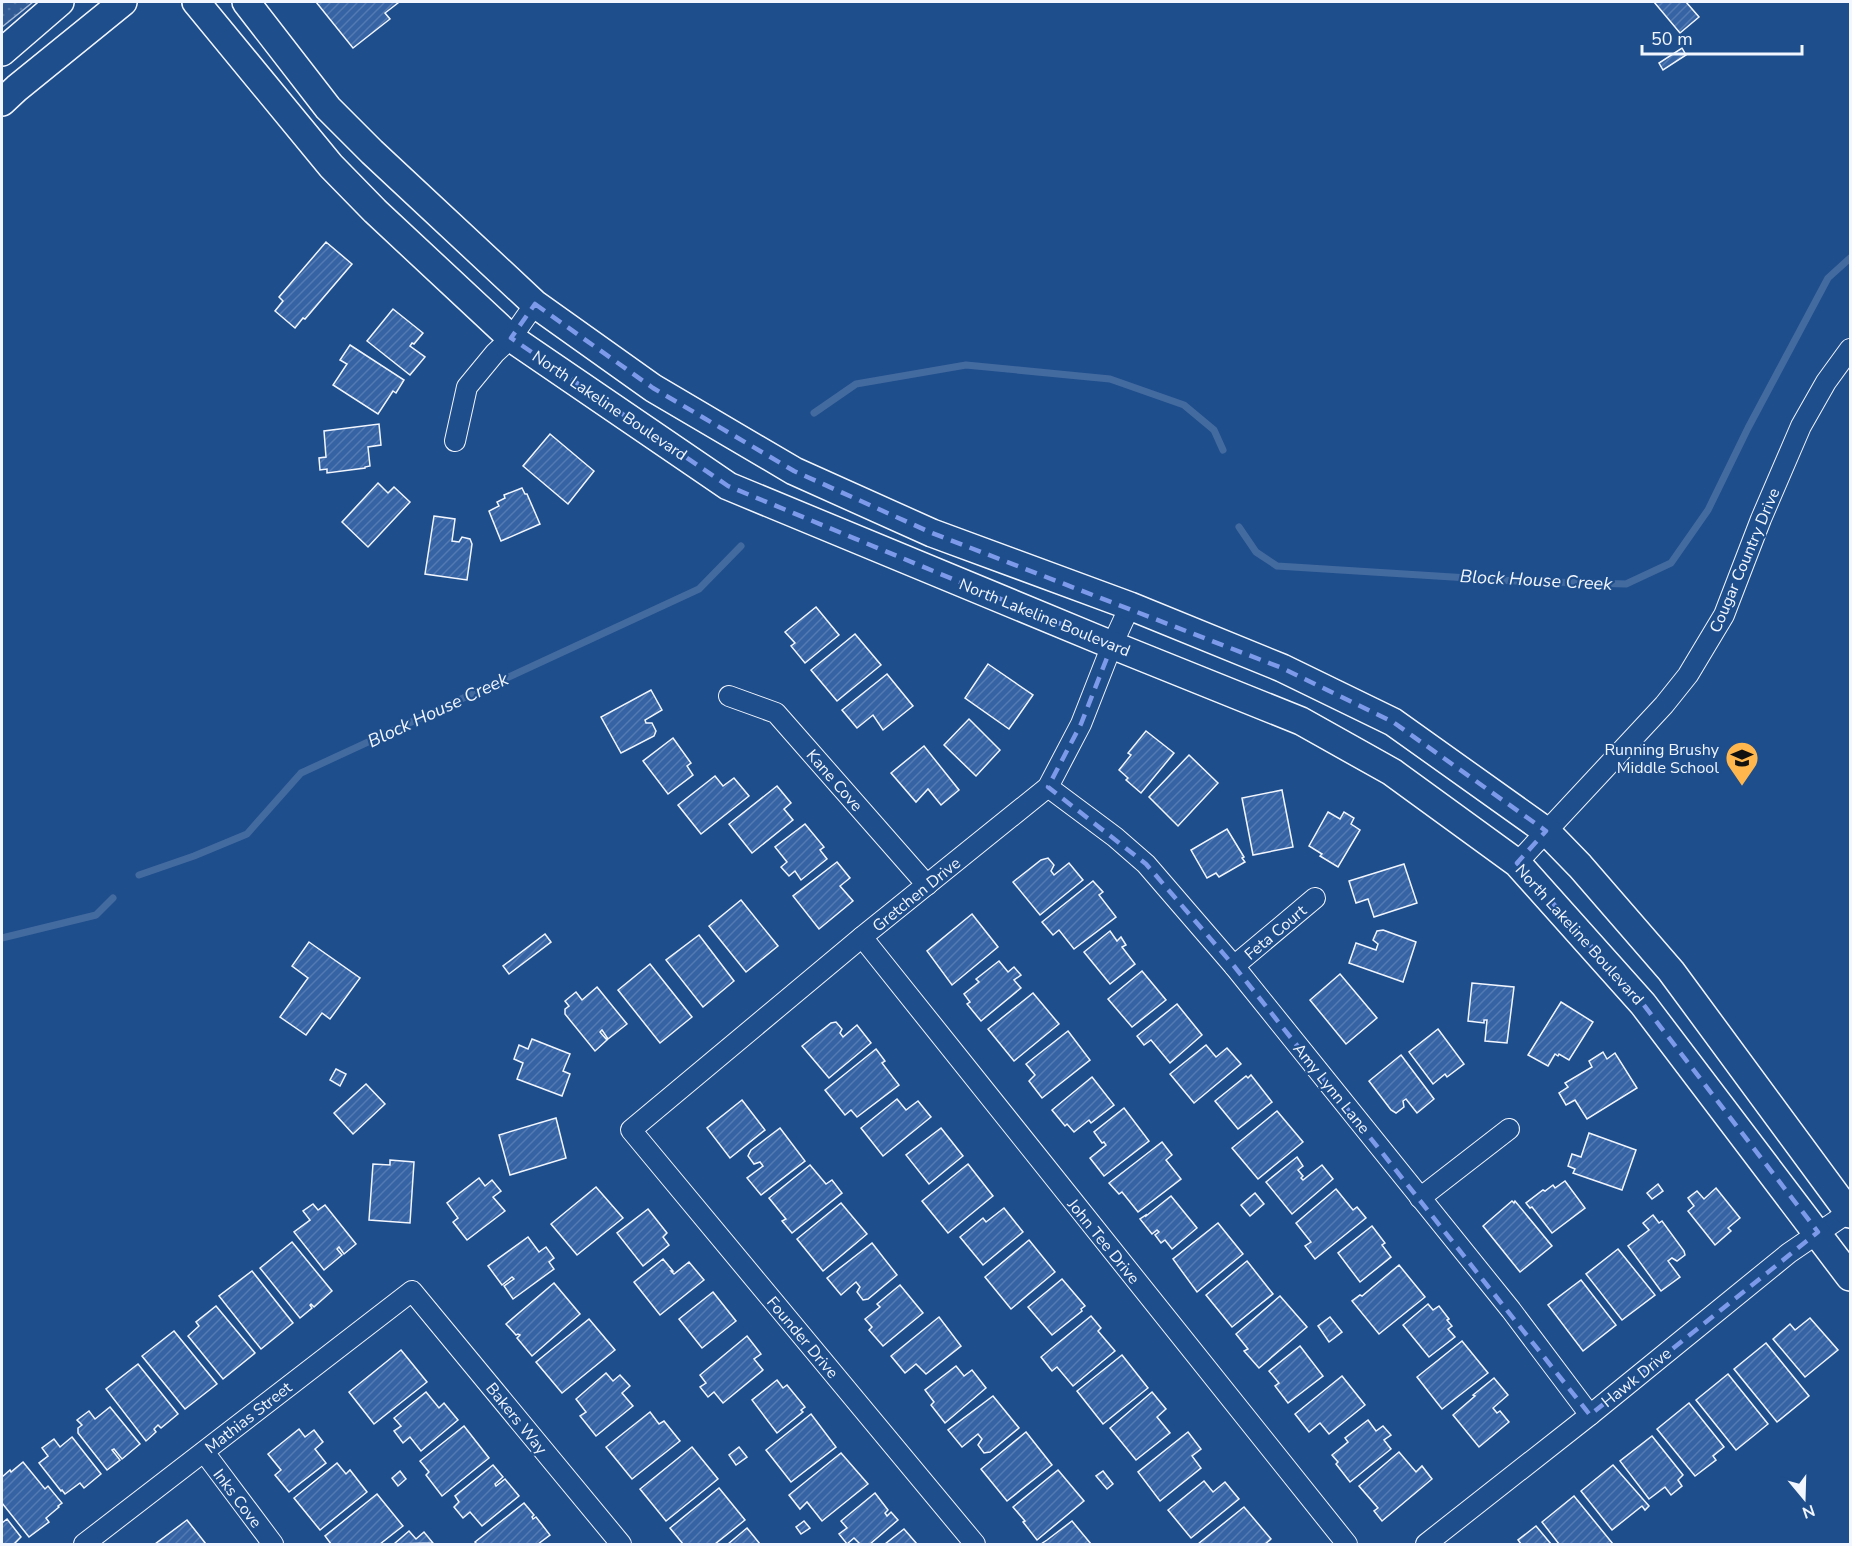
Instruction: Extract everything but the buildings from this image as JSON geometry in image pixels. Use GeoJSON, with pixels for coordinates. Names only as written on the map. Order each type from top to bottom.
{"type":"FeatureCollection","features":[{"type":"Feature","properties":{"kind":"main road"},"geometry":{"type":"LineString","coordinates":[[2,52],[60,2]]}},
{"type":"Feature","properties":{"kind":"main road"},"geometry":{"type":"LineString","coordinates":[[2,102],[16,88],[123,2]]}},
{"type":"Feature","properties":{"kind":"main road","name":"North Lakeline Boulevard"},"geometry":{"type":"LineString","coordinates":[[196,2],[331,166],[375,211],[511,338],[728,486],[1301,721],[1392,772],[1517,863],[1643,1004],[1851,1277]]}},
{"type":"Feature","properties":{"kind":"main road"},"geometry":{"type":"LineString","coordinates":[[246,2],[328,108],[372,152],[535,304],[653,388],[794,471],[932,533],[1130,606],[1282,668],[1393,722],[1546,831],[1581,866],[1671,971],[1850,1213]]}},
{"type":"Feature","properties":{"kind":"street"},"geometry":{"type":"LineString","coordinates":[[455,441],[467,387],[495,353],[511,338],[535,304]]}},
{"type":"Feature","properties":{"kind":"street","name":"Cougar Country Drive"},"geometry":{"type":"LineString","coordinates":[[1517,863],[1664,705],[1688,675],[1724,615],[1761,519],[1801,426],[1826,382],[1851,349]]}},
{"type":"Feature","properties":{"kind":"street","name":"Gretchen Drive"},"geometry":{"type":"LineString","coordinates":[[632,1130],[862,937],[1048,787],[1081,724],[1130,606]]}},
{"type":"Feature","properties":{"kind":"street","name":"Kane Cove"},"geometry":{"type":"LineString","coordinates":[[729,696],[776,713],[927,885]]}},
{"type":"Feature","properties":{"kind":"street","name":"Amy Lynn Lane"},"geometry":{"type":"LineString","coordinates":[[1048,787],[1115,837],[1146,864],[1234,966],[1512,1310],[1590,1415]]}},
{"type":"Feature","properties":{"kind":"street","name":"Feta Court"},"geometry":{"type":"LineString","coordinates":[[1234,966],[1315,898]]}},
{"type":"Feature","properties":{"kind":"street","name":"John Tee Drive"},"geometry":{"type":"LineString","coordinates":[[862,937],[1347,1545]]}},
{"type":"Feature","properties":{"kind":"street"},"geometry":{"type":"LineString","coordinates":[[1420,1198],[1509,1129]]}},
{"type":"Feature","properties":{"kind":"street","name":"Founder Drive"},"geometry":{"type":"LineString","coordinates":[[632,1130],[975,1545]]}},
{"type":"Feature","properties":{"kind":"street","name":"Hawk Drive"},"geometry":{"type":"LineString","coordinates":[[1426,1545],[1789,1253],[1850,1213]]}},
{"type":"Feature","properties":{"kind":"street","name":"Mathias Street"},"geometry":{"type":"LineString","coordinates":[[84,1545],[412,1291]]}},
{"type":"Feature","properties":{"kind":"street","name":"Bakers Way"},"geometry":{"type":"LineString","coordinates":[[412,1291],[621,1545]]}},
{"type":"Feature","properties":{"kind":"street","name":"Inks Cove"},"geometry":{"type":"LineString","coordinates":[[204,1452],[273,1545]]}},
{"type":"Feature","properties":{"kind":"highlighted area"},"geometry":{"type":"Polygon","coordinates":[[[535,304],[653,388],[794,471],[932,533],[1282,668],[1393,722],[1546,831],[1517,863],[1643,1004],[1818,1232],[1590,1415],[1234,966],[1146,864],[1048,787],[1081,724],[1112,645],[728,486],[511,338],[535,304]]]}},
{"type":"Feature","properties":{"kind":"shaded area"},"geometry":{"type":"Polygon","coordinates":[[[2,2],[33,2],[2,27],[2,2]]]}},
{"type":"Feature","properties":{"kind":"waterway","name":"Block House Creek"},"geometry":{"type":"LineString","coordinates":[[1239,527],[1256,552],[1277,566],[1516,581],[1626,584],[1671,563],[1708,510],[1748,428],[1828,278],[1850,258]]}},
{"type":"Feature","properties":{"kind":"waterway","name":"Block House Creek"},"geometry":{"type":"LineString","coordinates":[[814,413],[856,384],[966,365],[1110,379],[1184,405],[1214,430],[1223,450]]}},
{"type":"Feature","properties":{"kind":"waterway","name":"Block House Creek"},"geometry":{"type":"LineString","coordinates":[[139,875],[247,834],[301,773],[699,589],[741,546]]}},
{"type":"Feature","properties":{"kind":"waterway","name":"Block House Creek"},"geometry":{"type":"LineString","coordinates":[[2,938],[96,915],[113,898]]}},
{"type":"Feature","properties":{"kind":"place","name":"Running Brushy Middle School"},"geometry":{"type":"Point","coordinates":[1742,787]}}]}
